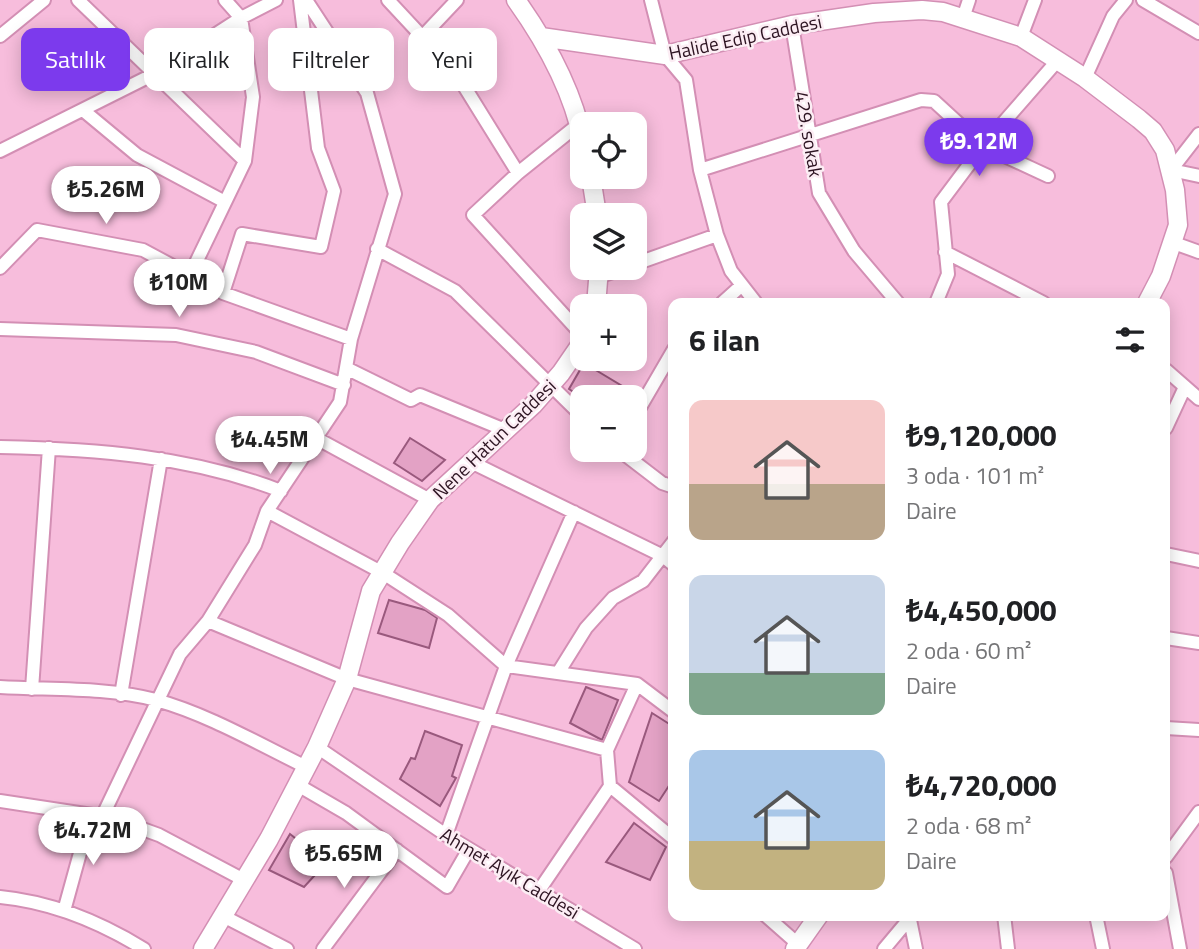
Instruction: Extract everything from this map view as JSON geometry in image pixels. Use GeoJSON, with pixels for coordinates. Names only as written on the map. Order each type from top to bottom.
{"type":"FeatureCollection","features":[{"type":"Feature","properties":{"kind":"street"},"geometry":{"type":"LineString","coordinates":[[0,36],[44,0]]}},
{"type":"Feature","properties":{"kind":"street"},"geometry":{"type":"LineString","coordinates":[[78,0],[144,64]]}},
{"type":"Feature","properties":{"kind":"street"},"geometry":{"type":"LineString","coordinates":[[190,275],[245,161],[253,97],[242,18],[225,0]]}},
{"type":"Feature","properties":{"kind":"street"},"geometry":{"type":"LineString","coordinates":[[226,28],[276,0]]}},
{"type":"Feature","properties":{"kind":"street"},"geometry":{"type":"LineString","coordinates":[[223,293],[242,234],[321,247],[334,191],[318,148],[300,0]]}},
{"type":"Feature","properties":{"kind":"street"},"geometry":{"type":"LineString","coordinates":[[64,911],[80,853],[103,815],[180,654],[208,621],[255,545],[267,511],[340,402],[348,369],[351,339],[395,194],[367,93],[306,0]]}},
{"type":"Feature","properties":{"kind":"street"},"geometry":{"type":"LineString","coordinates":[[388,0],[414,28]]}},
{"type":"Feature","properties":{"kind":"street"},"geometry":{"type":"LineString","coordinates":[[431,28],[457,0]]}},
{"type":"Feature","properties":{"kind":"street"},"geometry":{"type":"LineString","coordinates":[[516,0],[541,37],[574,112]]}},
{"type":"Feature","properties":{"kind":"street"},"geometry":{"type":"LineString","coordinates":[[651,0],[665,55],[686,80],[700,170],[717,235],[731,271],[752,298]]}},
{"type":"Feature","properties":{"kind":"street"},"geometry":{"type":"LineString","coordinates":[[963,18],[969,0]]}},
{"type":"Feature","properties":{"kind":"street"},"geometry":{"type":"LineString","coordinates":[[1021,37],[1035,0]]}},
{"type":"Feature","properties":{"kind":"street"},"geometry":{"type":"LineString","coordinates":[[1085,78],[1113,16],[1126,0]]}},
{"type":"Feature","properties":{"kind":"street"},"geometry":{"type":"LineString","coordinates":[[1143,0],[1199,33]]}},
{"type":"Feature","properties":{"kind":"street","name":"Halide Edip Caddesi"},"geometry":{"type":"LineString","coordinates":[[541,37],[665,55],[792,25],[900,10],[943,12],[1021,37],[1085,78],[1153,131],[1165,150],[1178,208],[1174,243],[1149,298]]}},
{"type":"Feature","properties":{"kind":"street","name":"429. sokak"},"geometry":{"type":"LineString","coordinates":[[792,25],[819,193],[854,251],[894,298]]}},
{"type":"Feature","properties":{"kind":"street"},"geometry":{"type":"LineString","coordinates":[[938,298],[947,274],[941,202],[982,146],[1058,60]]}},
{"type":"Feature","properties":{"kind":"street"},"geometry":{"type":"LineString","coordinates":[[0,151],[144,79]]}},
{"type":"Feature","properties":{"kind":"street"},"geometry":{"type":"LineString","coordinates":[[172,91],[245,161]]}},
{"type":"Feature","properties":{"kind":"street"},"geometry":{"type":"LineString","coordinates":[[467,91],[518,173]]}},
{"type":"Feature","properties":{"kind":"street"},"geometry":{"type":"LineString","coordinates":[[700,170],[921,100],[934,101],[982,146],[1048,176]]}},
{"type":"Feature","properties":{"kind":"street"},"geometry":{"type":"LineString","coordinates":[[84,111],[136,155],[225,202]]}},
{"type":"Feature","properties":{"kind":"street"},"geometry":{"type":"LineString","coordinates":[[570,131],[518,173],[473,215],[570,323]]}},
{"type":"Feature","properties":{"kind":"street"},"geometry":{"type":"LineString","coordinates":[[1199,134],[1171,170],[1199,176]]}},
{"type":"Feature","properties":{"kind":"street"},"geometry":{"type":"LineString","coordinates":[[0,268],[37,230],[144,250],[223,293],[351,339]]}},
{"type":"Feature","properties":{"kind":"street"},"geometry":{"type":"LineString","coordinates":[[647,260],[717,235]]}},
{"type":"Feature","properties":{"kind":"street"},"geometry":{"type":"LineString","coordinates":[[1174,243],[1199,251]]}},
{"type":"Feature","properties":{"kind":"street"},"geometry":{"type":"LineString","coordinates":[[377,249],[455,291],[570,405]]}},
{"type":"Feature","properties":{"kind":"street"},"geometry":{"type":"LineString","coordinates":[[945,251],[1034,298]]}},
{"type":"Feature","properties":{"kind":"street"},"geometry":{"type":"LineString","coordinates":[[728,298],[742,285]]}},
{"type":"Feature","properties":{"kind":"street"},"geometry":{"type":"LineString","coordinates":[[0,329],[176,335],[256,352],[344,385]]}},
{"type":"Feature","properties":{"kind":"street","name":"Nene Hatun Caddesi"},"geometry":{"type":"LineString","coordinates":[[203,949],[290,801],[304,766],[317,747],[346,679],[371,592],[400,543],[430,500],[550,387],[570,357]]}},
{"type":"Feature","properties":{"kind":"street"},"geometry":{"type":"LineString","coordinates":[[647,395],[668,359]]}},
{"type":"Feature","properties":{"kind":"street"},"geometry":{"type":"LineString","coordinates":[[348,369],[411,400],[420,396],[505,430]]}},
{"type":"Feature","properties":{"kind":"street"},"geometry":{"type":"LineString","coordinates":[[1170,374],[1199,399]]}},
{"type":"Feature","properties":{"kind":"street"},"geometry":{"type":"LineString","coordinates":[[1170,419],[1185,387]]}},
{"type":"Feature","properties":{"kind":"street"},"geometry":{"type":"LineString","coordinates":[[316,438],[430,500]]}},
{"type":"Feature","properties":{"kind":"street"},"geometry":{"type":"LineString","coordinates":[[0,447],[49,448],[161,459],[244,477],[281,491]]}},
{"type":"Feature","properties":{"kind":"street"},"geometry":{"type":"LineString","coordinates":[[32,689],[49,448]]}},
{"type":"Feature","properties":{"kind":"street"},"geometry":{"type":"LineString","coordinates":[[121,695],[161,459]]}},
{"type":"Feature","properties":{"kind":"street"},"geometry":{"type":"LineString","coordinates":[[471,462],[668,560]]}},
{"type":"Feature","properties":{"kind":"street"},"geometry":{"type":"LineString","coordinates":[[635,462],[668,485]]}},
{"type":"Feature","properties":{"kind":"street"},"geometry":{"type":"LineString","coordinates":[[267,511],[383,573],[448,615],[506,666],[637,684],[668,707]]}},
{"type":"Feature","properties":{"kind":"street"},"geometry":{"type":"LineString","coordinates":[[446,835],[506,666],[574,512]]}},
{"type":"Feature","properties":{"kind":"street"},"geometry":{"type":"LineString","coordinates":[[558,673],[586,628],[613,597],[643,581],[668,549]]}},
{"type":"Feature","properties":{"kind":"street"},"geometry":{"type":"LineString","coordinates":[[1170,555],[1199,561]]}},
{"type":"Feature","properties":{"kind":"street"},"geometry":{"type":"LineString","coordinates":[[208,621],[346,679],[607,750]]}},
{"type":"Feature","properties":{"kind":"street"},"geometry":{"type":"LineString","coordinates":[[1170,639],[1199,643]]}},
{"type":"Feature","properties":{"kind":"street"},"geometry":{"type":"LineString","coordinates":[[538,892],[610,786],[607,750],[637,684]]}},
{"type":"Feature","properties":{"kind":"street"},"geometry":{"type":"LineString","coordinates":[[0,687],[156,700],[236,732],[304,766]]}},
{"type":"Feature","properties":{"kind":"street"},"geometry":{"type":"LineString","coordinates":[[1170,728],[1199,730]]}},
{"type":"Feature","properties":{"kind":"street","name":"Ahmet Ayık Caddesi"},"geometry":{"type":"LineString","coordinates":[[317,747],[446,835],[618,945],[635,949]]}},
{"type":"Feature","properties":{"kind":"street"},"geometry":{"type":"LineString","coordinates":[[296,785],[346,813],[447,887],[468,849]]}},
{"type":"Feature","properties":{"kind":"street"},"geometry":{"type":"LineString","coordinates":[[610,786],[668,834]]}},
{"type":"Feature","properties":{"kind":"street"},"geometry":{"type":"LineString","coordinates":[[0,801],[103,815],[159,835],[244,880]]}},
{"type":"Feature","properties":{"kind":"street"},"geometry":{"type":"LineString","coordinates":[[1170,852],[1199,812]]}},
{"type":"Feature","properties":{"kind":"street"},"geometry":{"type":"LineString","coordinates":[[323,949],[327,940],[397,850]]}},
{"type":"Feature","properties":{"kind":"street"},"geometry":{"type":"LineString","coordinates":[[1170,895],[1180,949]]}},
{"type":"Feature","properties":{"kind":"street"},"geometry":{"type":"LineString","coordinates":[[0,897],[88,919],[144,949]]}},
{"type":"Feature","properties":{"kind":"street"},"geometry":{"type":"LineString","coordinates":[[223,916],[287,949]]}},
{"type":"Feature","properties":{"kind":"street"},"geometry":{"type":"LineString","coordinates":[[771,921],[797,946],[815,921]]}},
{"type":"Feature","properties":{"kind":"street"},"geometry":{"type":"LineString","coordinates":[[884,949],[906,921]]}},
{"type":"Feature","properties":{"kind":"street"},"geometry":{"type":"LineString","coordinates":[[910,921],[916,949]]}},
{"type":"Feature","properties":{"kind":"street"},"geometry":{"type":"LineString","coordinates":[[1004,921],[1007,949]]}},
{"type":"Feature","properties":{"kind":"street"},"geometry":{"type":"LineString","coordinates":[[1097,921],[1103,949]]}},
{"type":"Feature","properties":{"kind":"building"},"geometry":{"type":"Polygon","coordinates":[[[579,371],[597,371],[620,385],[571,385],[579,371]]]}},
{"type":"Feature","properties":{"kind":"building"},"geometry":{"type":"Polygon","coordinates":[[[410,438],[445,460],[422,481],[394,463],[410,438]]]}},
{"type":"Feature","properties":{"kind":"building"},"geometry":{"type":"Polygon","coordinates":[[[389,600],[425,610],[437,618],[429,648],[378,633],[389,600]]]}},
{"type":"Feature","properties":{"kind":"building"},"geometry":{"type":"Polygon","coordinates":[[[586,687],[618,700],[602,740],[570,723],[586,687]]]}},
{"type":"Feature","properties":{"kind":"building"},"geometry":{"type":"Polygon","coordinates":[[[652,713],[668,723],[668,787],[659,801],[629,782],[652,713]]]}},
{"type":"Feature","properties":{"kind":"building"},"geometry":{"type":"Polygon","coordinates":[[[425,731],[462,745],[452,776],[456,778],[440,806],[400,779],[411,758],[415,759],[425,731]]]}},
{"type":"Feature","properties":{"kind":"building"},"geometry":{"type":"Polygon","coordinates":[[[634,823],[666,847],[650,880],[606,862],[634,823]]]}},
{"type":"Feature","properties":{"kind":"building"},"geometry":{"type":"Polygon","coordinates":[[[290,834],[326,863],[304,887],[269,870],[290,834]]]}}]}
